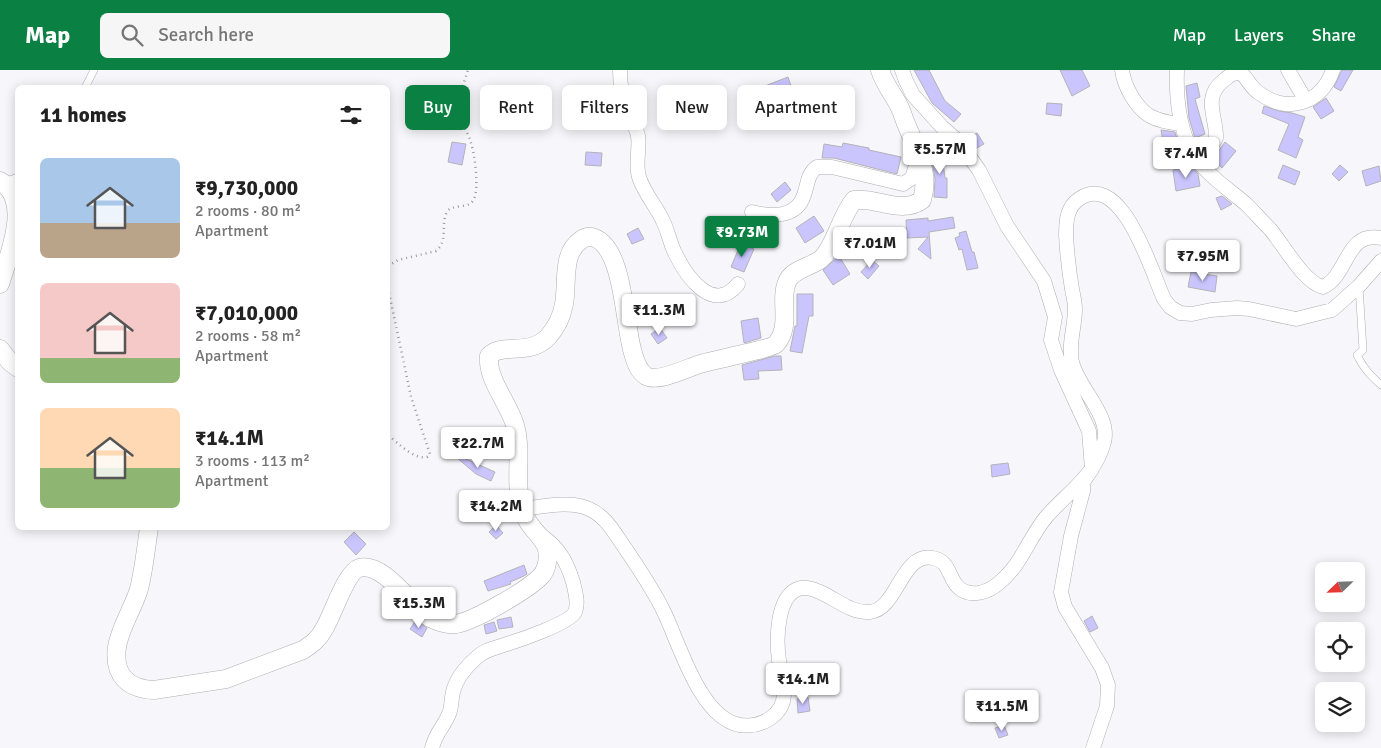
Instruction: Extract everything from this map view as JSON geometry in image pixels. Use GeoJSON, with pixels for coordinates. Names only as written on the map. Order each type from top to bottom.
{"type":"FeatureCollection","features":[{"type":"Feature","properties":{"kind":"street"},"geometry":{"type":"LineString","coordinates":[[620,70],[623,98],[638,135],[637,165],[639,177],[644,190],[664,221],[674,252],[702,291],[712,295],[723,295],[733,291],[738,284]]}},
{"type":"Feature","properties":{"kind":"street"},"geometry":{"type":"LineString","coordinates":[[432,748],[451,708],[456,682],[476,657],[490,649],[508,644],[568,619],[574,614],[577,601],[569,570],[558,549],[534,531],[522,510],[518,487],[520,458],[518,440],[510,411],[489,369],[489,356],[493,351],[536,346],[546,340],[554,330],[564,304],[567,264],[570,254],[580,240],[586,237],[593,237],[601,241],[611,253],[615,262],[630,342],[640,370],[646,376],[653,378],[663,377],[699,364],[768,348],[776,344],[784,326],[785,288],[788,279],[795,272],[821,258],[829,249],[842,219],[854,200],[864,199],[890,205],[914,206],[922,200],[925,191],[924,170],[920,155],[900,107],[885,83],[880,70]]}},
{"type":"Feature","properties":{"kind":"street"},"geometry":{"type":"LineString","coordinates":[[522,510],[545,506],[576,505],[586,507],[602,518],[649,585],[705,700],[720,717],[731,722],[752,726],[773,716],[783,699],[784,692],[778,656],[778,636],[783,605],[792,591],[808,588],[831,596],[853,609],[868,612],[875,611],[886,603],[916,561],[925,558],[941,561],[946,565],[960,589],[970,594],[979,594],[998,584],[1012,572],[1045,518],[1092,469],[1089,431],[1061,370],[1051,340],[1055,317],[1044,281],[1007,226],[979,170],[958,141],[942,127],[914,95],[902,70]]}},
{"type":"Feature","properties":{"kind":"street"},"geometry":{"type":"LineString","coordinates":[[1122,70],[1126,89],[1149,116],[1181,124]]}},
{"type":"Feature","properties":{"kind":"street"},"geometry":{"type":"LineString","coordinates":[[1177,70],[1176,90],[1181,124],[1190,148],[1202,166],[1259,217],[1308,278],[1323,287],[1334,279],[1359,241],[1372,236],[1381,238]]}},
{"type":"Feature","properties":{"kind":"street"},"geometry":{"type":"LineString","coordinates":[[1288,70],[1306,101]]}},
{"type":"Feature","properties":{"kind":"street"},"geometry":{"type":"LineString","coordinates":[[1202,166],[1205,156],[1216,138],[1212,114],[1213,97],[1220,84],[1228,76],[1237,72],[1241,73],[1257,92],[1280,103],[1291,104],[1306,101],[1322,90],[1333,70]]}},
{"type":"Feature","properties":{"kind":"street"},"geometry":{"type":"LineString","coordinates":[[752,212],[779,216],[788,213],[804,197],[810,174],[817,167],[832,167],[904,184],[912,178],[920,155]]}},
{"type":"Feature","properties":{"kind":"street"},"geometry":{"type":"LineString","coordinates":[[7,180],[15,205]]}},
{"type":"Feature","properties":{"kind":"street"},"geometry":{"type":"LineString","coordinates":[[1093,748],[1107,706],[1108,685],[1102,668],[1065,607],[1061,592],[1071,536],[1083,491],[1083,482],[1092,469],[1105,441],[1099,412],[1073,368],[1071,352],[1075,308],[1067,248],[1066,223],[1072,205],[1090,193],[1108,196],[1117,204],[1128,218],[1137,236],[1164,299],[1170,307],[1180,313],[1192,314],[1237,308],[1296,318],[1332,310],[1360,286],[1381,260]]}},
{"type":"Feature","properties":{"kind":"street"},"geometry":{"type":"LineString","coordinates":[[0,284],[15,231]]}},
{"type":"Feature","properties":{"kind":"street"},"geometry":{"type":"LineString","coordinates":[[0,348],[15,366]]}},
{"type":"Feature","properties":{"kind":"street"},"geometry":{"type":"LineString","coordinates":[[152,530],[139,589],[117,647],[120,673],[125,681],[133,687],[143,690],[154,690],[226,678],[303,650],[314,643],[321,634],[356,568],[366,566],[374,569],[390,580],[428,616],[441,622],[453,624],[465,622],[525,589],[540,578],[546,570],[548,559],[547,546],[542,536]]}},
{"type":"Feature","properties":{"kind":"lane"},"geometry":{"type":"LineString","coordinates":[[86,85],[94,70]]}},
{"type":"Feature","properties":{"kind":"lane"},"geometry":{"type":"LineString","coordinates":[[1360,286],[1363,350],[1357,355],[1362,365],[1381,385]]}},
{"type":"Feature","properties":{"kind":"path"},"geometry":{"type":"LineString","coordinates":[[390,265],[398,260],[436,251],[441,247],[443,241],[447,212],[450,208],[471,203],[474,199],[476,184],[472,144],[460,118],[459,110],[460,94],[468,70]]}},
{"type":"Feature","properties":{"kind":"path"},"geometry":{"type":"LineString","coordinates":[[390,297],[411,397],[430,454],[428,457],[422,458],[414,455],[390,437]]}},
{"type":"Feature","properties":{"kind":"building"},"geometry":{"type":"Polygon","coordinates":[[[914,70],[929,70],[945,101],[961,114],[954,122],[932,103],[914,70]]]}},
{"type":"Feature","properties":{"kind":"building"},"geometry":{"type":"Polygon","coordinates":[[[1060,70],[1082,70],[1090,86],[1072,96],[1060,70]]]}},
{"type":"Feature","properties":{"kind":"building"},"geometry":{"type":"Polygon","coordinates":[[[1342,70],[1353,70],[1341,91],[1334,87],[1342,70]]]}},
{"type":"Feature","properties":{"kind":"building"},"geometry":{"type":"Polygon","coordinates":[[[788,77],[791,85],[768,85],[788,77]]]}},
{"type":"Feature","properties":{"kind":"building"},"geometry":{"type":"Polygon","coordinates":[[[1197,83],[1200,97],[1195,99],[1205,134],[1195,138],[1189,118],[1186,86],[1197,83]]]}},
{"type":"Feature","properties":{"kind":"building"},"geometry":{"type":"Polygon","coordinates":[[[1326,98],[1334,111],[1321,119],[1313,107],[1326,98]]]}},
{"type":"Feature","properties":{"kind":"building"},"geometry":{"type":"Polygon","coordinates":[[[1047,103],[1062,104],[1061,116],[1046,114],[1047,103]]]}},
{"type":"Feature","properties":{"kind":"building"},"geometry":{"type":"Polygon","coordinates":[[[1264,106],[1305,117],[1298,137],[1303,140],[1296,158],[1278,150],[1289,124],[1262,113],[1264,106]]]}},
{"type":"Feature","properties":{"kind":"building"},"geometry":{"type":"Polygon","coordinates":[[[1161,130],[1175,132],[1177,139],[1163,141],[1161,130]]]}},
{"type":"Feature","properties":{"kind":"building"},"geometry":{"type":"Polygon","coordinates":[[[977,133],[984,144],[975,149],[967,139],[977,133]]]}},
{"type":"Feature","properties":{"kind":"building"},"geometry":{"type":"Polygon","coordinates":[[[452,142],[466,144],[462,165],[448,162],[452,142]]]}},
{"type":"Feature","properties":{"kind":"building"},"geometry":{"type":"Polygon","coordinates":[[[1225,142],[1236,151],[1222,168],[1213,159],[1225,142]]]}},
{"type":"Feature","properties":{"kind":"building"},"geometry":{"type":"Polygon","coordinates":[[[843,143],[901,157],[897,174],[834,158],[822,158],[824,144],[842,147],[843,143]]]}},
{"type":"Feature","properties":{"kind":"building"},"geometry":{"type":"Polygon","coordinates":[[[941,146],[945,178],[947,178],[947,198],[934,197],[935,179],[932,160],[935,159],[935,147],[941,146]]]}},
{"type":"Feature","properties":{"kind":"building"},"geometry":{"type":"Polygon","coordinates":[[[586,152],[602,153],[601,166],[585,165],[586,152]]]}},
{"type":"Feature","properties":{"kind":"building"},"geometry":{"type":"Polygon","coordinates":[[[1283,165],[1300,172],[1295,185],[1278,178],[1283,165]]]}},
{"type":"Feature","properties":{"kind":"building"},"geometry":{"type":"Polygon","coordinates":[[[1340,165],[1348,172],[1339,181],[1332,174],[1340,165]]]}},
{"type":"Feature","properties":{"kind":"building"},"geometry":{"type":"Polygon","coordinates":[[[1379,166],[1381,181],[1366,186],[1362,171],[1379,166]]]}},
{"type":"Feature","properties":{"kind":"building"},"geometry":{"type":"Polygon","coordinates":[[[1192,167],[1198,174],[1200,186],[1176,191],[1173,170],[1192,167]]]}},
{"type":"Feature","properties":{"kind":"building"},"geometry":{"type":"Polygon","coordinates":[[[785,182],[791,190],[777,202],[771,194],[785,182]]]}},
{"type":"Feature","properties":{"kind":"building"},"geometry":{"type":"Polygon","coordinates":[[[1222,196],[1232,204],[1221,210],[1216,198],[1222,196]]]}},
{"type":"Feature","properties":{"kind":"building"},"geometry":{"type":"Polygon","coordinates":[[[814,216],[824,231],[805,243],[796,228],[814,216]]]}},
{"type":"Feature","properties":{"kind":"building"},"geometry":{"type":"Polygon","coordinates":[[[953,217],[955,228],[929,232],[931,259],[918,249],[928,237],[907,238],[906,220],[928,218],[928,221],[953,217]]]}},
{"type":"Feature","properties":{"kind":"building"},"geometry":{"type":"Polygon","coordinates":[[[638,228],[644,239],[632,244],[627,234],[638,228]]]}},
{"type":"Feature","properties":{"kind":"building"},"geometry":{"type":"Polygon","coordinates":[[[966,231],[978,268],[967,270],[962,249],[959,250],[955,238],[960,236],[959,233],[966,231]]]}},
{"type":"Feature","properties":{"kind":"building"},"geometry":{"type":"Polygon","coordinates":[[[741,243],[754,249],[744,272],[731,267],[741,243]]]}},
{"type":"Feature","properties":{"kind":"building"},"geometry":{"type":"Polygon","coordinates":[[[839,256],[850,274],[833,285],[823,270],[839,256]]]}},
{"type":"Feature","properties":{"kind":"building"},"geometry":{"type":"Polygon","coordinates":[[[872,260],[879,266],[868,279],[861,272],[872,260]]]}},
{"type":"Feature","properties":{"kind":"building"},"geometry":{"type":"Polygon","coordinates":[[[1191,272],[1217,276],[1215,292],[1188,287],[1191,272]]]}},
{"type":"Feature","properties":{"kind":"building"},"geometry":{"type":"Polygon","coordinates":[[[797,294],[813,294],[813,316],[809,316],[802,353],[790,351],[795,326],[797,326],[797,294]]]}},
{"type":"Feature","properties":{"kind":"building"},"geometry":{"type":"Polygon","coordinates":[[[758,318],[761,338],[744,343],[741,321],[758,318]]]}},
{"type":"Feature","properties":{"kind":"building"},"geometry":{"type":"Polygon","coordinates":[[[660,328],[667,338],[658,344],[651,334],[660,328]]]}},
{"type":"Feature","properties":{"kind":"building"},"geometry":{"type":"Polygon","coordinates":[[[781,356],[782,370],[758,371],[759,379],[744,380],[742,365],[781,356]]]}},
{"type":"Feature","properties":{"kind":"building"},"geometry":{"type":"Polygon","coordinates":[[[457,455],[495,472],[491,481],[476,474],[456,457],[457,455]]]}},
{"type":"Feature","properties":{"kind":"building"},"geometry":{"type":"Polygon","coordinates":[[[1008,463],[1010,474],[992,477],[991,465],[1008,463]]]}},
{"type":"Feature","properties":{"kind":"building"},"geometry":{"type":"Polygon","coordinates":[[[496,525],[503,533],[496,539],[489,532],[496,525]]]}},
{"type":"Feature","properties":{"kind":"building"},"geometry":{"type":"Polygon","coordinates":[[[354,532],[366,544],[356,555],[344,542],[354,532]]]}},
{"type":"Feature","properties":{"kind":"building"},"geometry":{"type":"Polygon","coordinates":[[[524,565],[527,574],[510,582],[511,584],[488,591],[484,581],[524,565]]]}},
{"type":"Feature","properties":{"kind":"building"},"geometry":{"type":"Polygon","coordinates":[[[1092,616],[1098,628],[1090,632],[1084,621],[1092,616]]]}},
{"type":"Feature","properties":{"kind":"building"},"geometry":{"type":"Polygon","coordinates":[[[511,617],[513,627],[499,629],[497,620],[511,617]]]}},
{"type":"Feature","properties":{"kind":"building"},"geometry":{"type":"Polygon","coordinates":[[[416,620],[427,628],[422,637],[410,629],[416,620]]]}},
{"type":"Feature","properties":{"kind":"building"},"geometry":{"type":"Polygon","coordinates":[[[494,622],[497,631],[486,634],[484,625],[494,622]]]}},
{"type":"Feature","properties":{"kind":"building"},"geometry":{"type":"Polygon","coordinates":[[[808,697],[810,711],[798,713],[797,699],[808,697]]]}},
{"type":"Feature","properties":{"kind":"building"},"geometry":{"type":"Polygon","coordinates":[[[1004,725],[1008,735],[999,738],[995,728],[1004,725]]]}}]}
